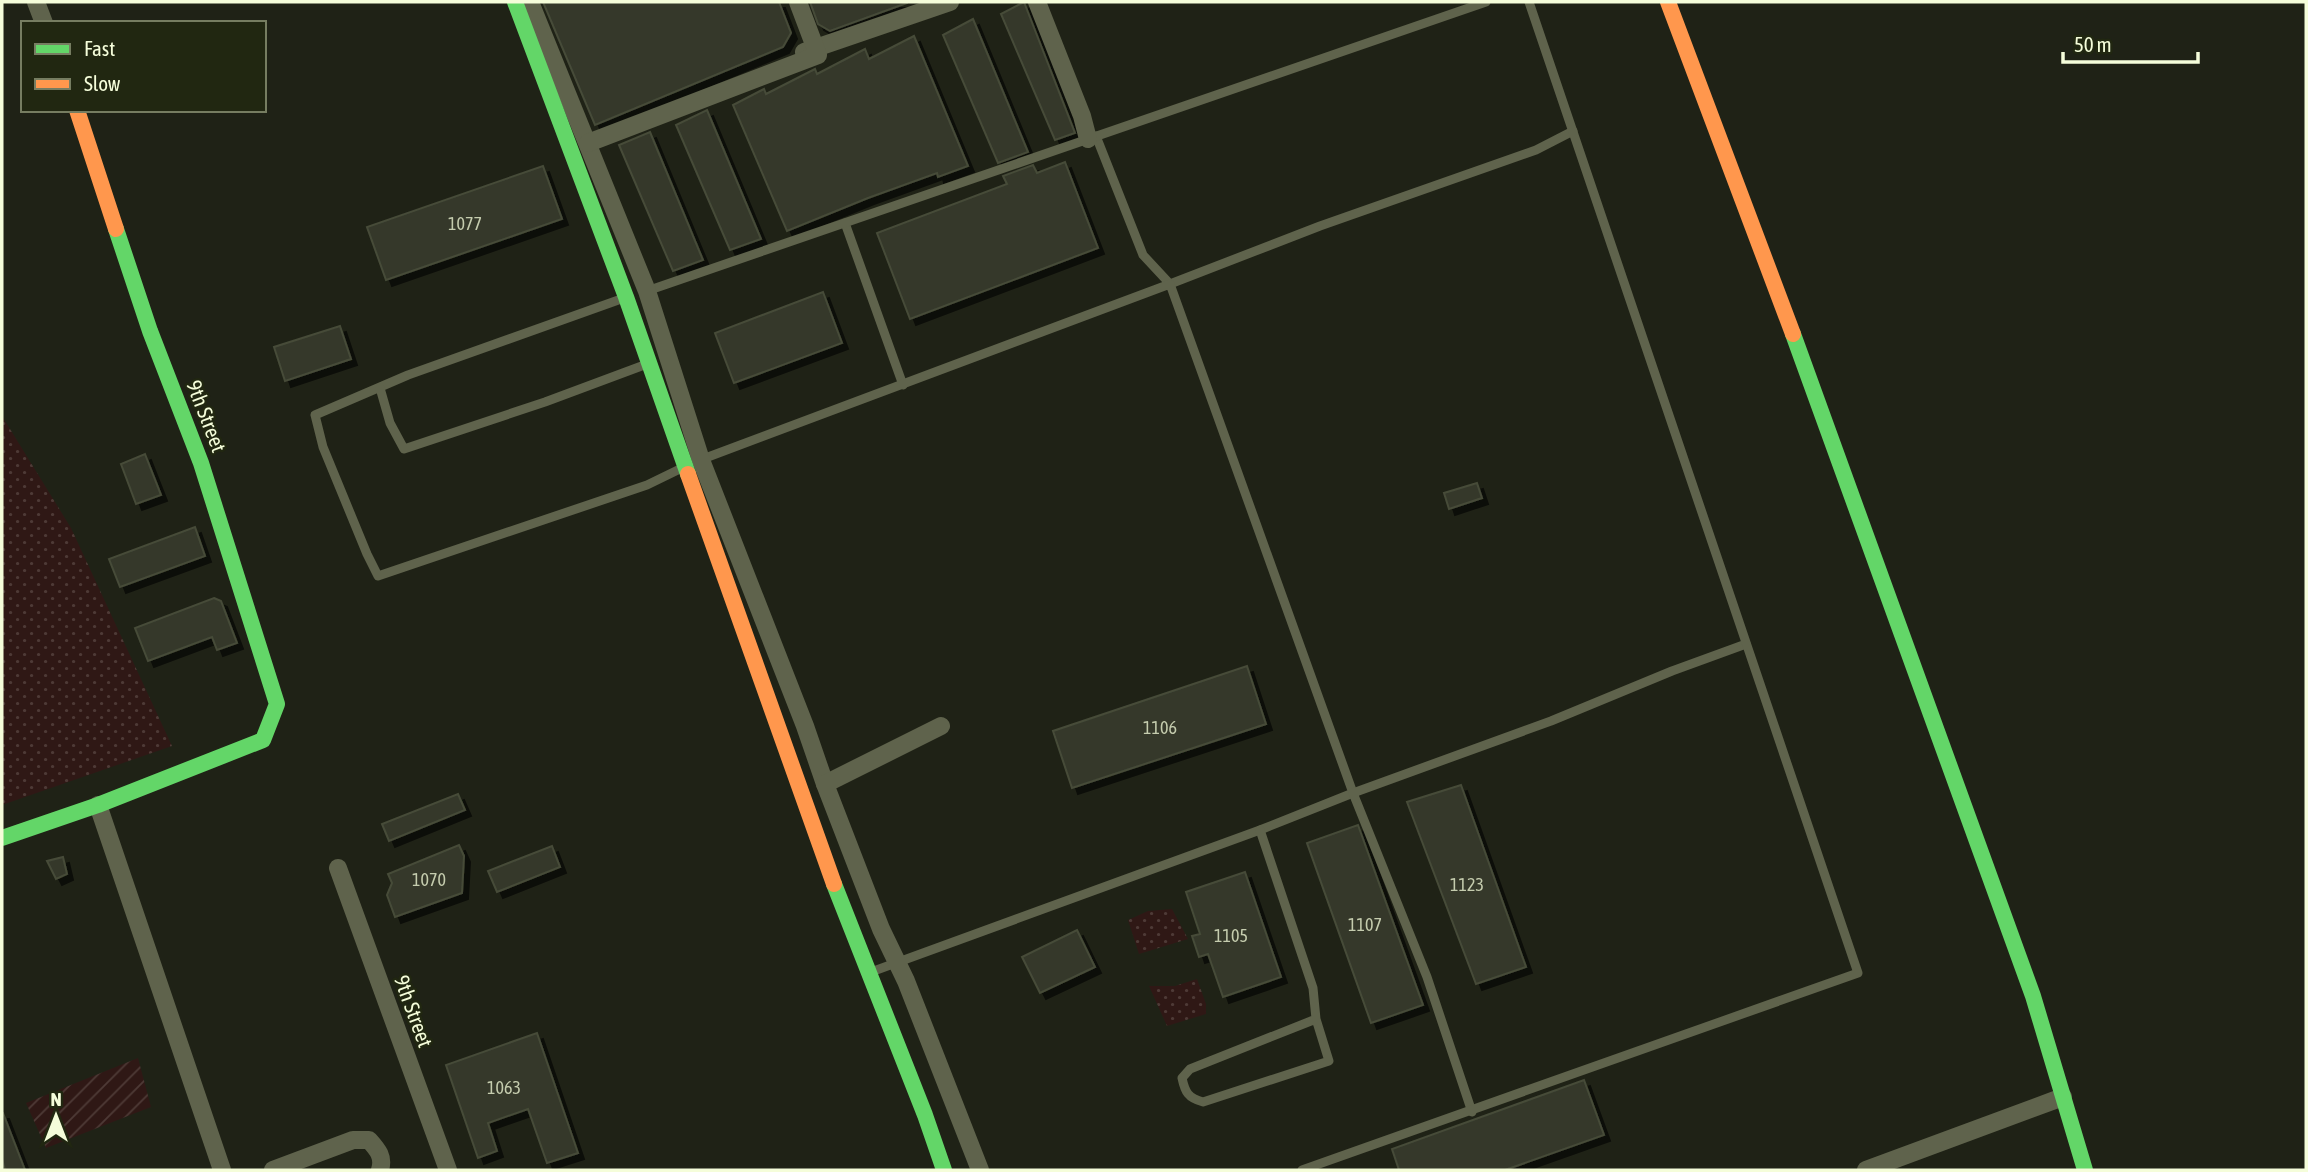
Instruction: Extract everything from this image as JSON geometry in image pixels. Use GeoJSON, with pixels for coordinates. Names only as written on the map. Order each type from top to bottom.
{"type":"FeatureCollection","features":[{"type":"Feature","properties":{"kind":"street"},"geometry":{"type":"LineString","coordinates":[[36,2],[43,21]]}},
{"type":"Feature","properties":{"kind":"street"},"geometry":{"type":"LineString","coordinates":[[515,2],[626,297],[817,842],[925,1115],[944,1170]]}},
{"type":"Feature","properties":{"kind":"street"},"geometry":{"type":"LineString","coordinates":[[530,2],[647,291],[701,460],[881,929],[898,961],[979,1170]]}},
{"type":"Feature","properties":{"kind":"street"},"geometry":{"type":"LineString","coordinates":[[788,2],[801,41],[798,54]]}},
{"type":"Feature","properties":{"kind":"street"},"geometry":{"type":"LineString","coordinates":[[798,2],[817,51]]}},
{"type":"Feature","properties":{"kind":"street"},"geometry":{"type":"LineString","coordinates":[[586,139],[950,2]]}},
{"type":"Feature","properties":{"kind":"street"},"geometry":{"type":"LineString","coordinates":[[586,139],[798,54],[817,51],[965,2]]}},
{"type":"Feature","properties":{"kind":"street"},"geometry":{"type":"LineString","coordinates":[[1037,2],[1082,116],[1095,137]]}},
{"type":"Feature","properties":{"kind":"street"},"geometry":{"type":"LineString","coordinates":[[1047,2],[1093,124],[1095,137]]}},
{"type":"Feature","properties":{"kind":"street"},"geometry":{"type":"LineString","coordinates":[[1668,2],[1755,231],[2033,996],[2085,1170]]}},
{"type":"Feature","properties":{"kind":"street","name":"9th Street"},"geometry":{"type":"LineString","coordinates":[[77,112],[150,331],[201,463],[277,704],[263,740],[98,805]]}},
{"type":"Feature","properties":{"kind":"street"},"geometry":{"type":"LineString","coordinates":[[825,784],[941,726]]}},
{"type":"Feature","properties":{"kind":"street"},"geometry":{"type":"LineString","coordinates":[[2,838],[98,805],[222,1170]]}},
{"type":"Feature","properties":{"kind":"street","name":"9th Street"},"geometry":{"type":"LineString","coordinates":[[338,868],[448,1170]]}},
{"type":"Feature","properties":{"kind":"street"},"geometry":{"type":"LineString","coordinates":[[1866,1170],[2063,1097]]}},
{"type":"Feature","properties":{"kind":"street"},"geometry":{"type":"LineString","coordinates":[[273,1170],[353,1140],[369,1140],[383,1161],[380,1170]]}},
{"type":"Feature","properties":{"kind":"lane"},"geometry":{"type":"LineString","coordinates":[[1486,2],[626,297],[571,319],[408,375],[315,415],[323,447],[366,554],[378,576],[647,485],[701,460],[1320,226],[1536,150],[1573,131]]}},
{"type":"Feature","properties":{"kind":"lane"},"geometry":{"type":"LineString","coordinates":[[1302,1170],[1472,1112],[1858,973],[1529,2]]}},
{"type":"Feature","properties":{"kind":"lane"},"geometry":{"type":"LineString","coordinates":[[1095,137],[1143,255],[1170,284],[1353,793],[1427,977],[1472,1112]]}},
{"type":"Feature","properties":{"kind":"lane"},"geometry":{"type":"LineString","coordinates":[[845,223],[903,384]]}},
{"type":"Feature","properties":{"kind":"lane"},"geometry":{"type":"LineString","coordinates":[[380,387],[390,423],[404,449],[668,357]]}},
{"type":"Feature","properties":{"kind":"lane"},"geometry":{"type":"LineString","coordinates":[[870,973],[1551,721],[1746,644]]}},
{"type":"Feature","properties":{"kind":"lane"},"geometry":{"type":"LineString","coordinates":[[1260,830],[1313,988],[1316,1019],[1329,1061],[1203,1102],[1192,1099],[1185,1092],[1182,1078],[1190,1069],[1316,1019]]}},
{"type":"Feature","properties":{"kind":"shaded area"},"geometry":{"type":"Polygon","coordinates":[[[2,416],[71,528],[172,746],[2,805],[2,416]]]}},
{"type":"Feature","properties":{"kind":"shaded area"},"geometry":{"type":"Polygon","coordinates":[[[1172,909],[1188,939],[1139,954],[1128,920],[1148,911],[1172,909]]]}},
{"type":"Feature","properties":{"kind":"shaded area"},"geometry":{"type":"Polygon","coordinates":[[[1197,979],[1206,1004],[1206,1014],[1167,1026],[1149,986],[1175,986],[1197,979]]]}},
{"type":"Feature","properties":{"kind":"shaded area"},"geometry":{"type":"Polygon","coordinates":[[[138,1058],[151,1107],[46,1148],[26,1103],[138,1058]]]}},
{"type":"Feature","properties":{"kind":"building"},"geometry":{"type":"Polygon","coordinates":[[[543,2],[779,2],[791,33],[783,47],[595,125],[543,2]]]}},
{"type":"Feature","properties":{"kind":"building"},"geometry":{"type":"Polygon","coordinates":[[[810,2],[907,3],[830,31],[818,24],[810,2]]]}},
{"type":"Feature","properties":{"kind":"building"},"geometry":{"type":"Polygon","coordinates":[[[1024,2],[1075,133],[1055,140],[1001,14],[1024,2]]]}},
{"type":"Feature","properties":{"kind":"building"},"geometry":{"type":"Polygon","coordinates":[[[973,19],[1028,152],[998,163],[943,35],[973,19]]]}},
{"type":"Feature","properties":{"kind":"building"},"geometry":{"type":"Polygon","coordinates":[[[914,36],[968,166],[938,177],[937,173],[787,231],[733,105],[764,89],[766,94],[815,69],[817,74],[865,49],[869,59],[914,36]]]}},
{"type":"Feature","properties":{"kind":"building"},"geometry":{"type":"Polygon","coordinates":[[[707,110],[761,239],[730,250],[676,125],[707,110]]]}},
{"type":"Feature","properties":{"kind":"building"},"geometry":{"type":"Polygon","coordinates":[[[650,132],[703,260],[673,271],[619,145],[650,132]]]}},
{"type":"Feature","properties":{"kind":"building"},"geometry":{"type":"Polygon","coordinates":[[[1065,162],[1098,248],[910,319],[877,233],[1007,184],[1003,176],[1033,165],[1037,173],[1065,162]]]}},
{"type":"Feature","properties":{"kind":"building"},"geometry":{"type":"Polygon","coordinates":[[[543,166],[562,219],[386,280],[367,227],[543,166]]]}},
{"type":"Feature","properties":{"kind":"building"},"geometry":{"type":"Polygon","coordinates":[[[823,292],[842,343],[734,383],[715,333],[823,292]]]}},
{"type":"Feature","properties":{"kind":"building"},"geometry":{"type":"Polygon","coordinates":[[[340,326],[351,359],[285,381],[274,347],[340,326]]]}},
{"type":"Feature","properties":{"kind":"building"},"geometry":{"type":"Polygon","coordinates":[[[145,454],[161,495],[136,504],[121,464],[145,454]]]}},
{"type":"Feature","properties":{"kind":"building"},"geometry":{"type":"Polygon","coordinates":[[[1477,483],[1482,498],[1449,509],[1444,493],[1477,483]]]}},
{"type":"Feature","properties":{"kind":"building"},"geometry":{"type":"Polygon","coordinates":[[[195,527],[205,556],[120,587],[109,559],[195,527]]]}},
{"type":"Feature","properties":{"kind":"building"},"geometry":{"type":"Polygon","coordinates":[[[214,598],[221,601],[237,643],[217,650],[212,637],[148,661],[135,628],[214,598]]]}},
{"type":"Feature","properties":{"kind":"building"},"geometry":{"type":"Polygon","coordinates":[[[1247,666],[1266,724],[1072,788],[1053,731],[1247,666]]]}},
{"type":"Feature","properties":{"kind":"building"},"geometry":{"type":"Polygon","coordinates":[[[1461,785],[1526,967],[1476,984],[1407,802],[1461,785]]]}},
{"type":"Feature","properties":{"kind":"building"},"geometry":{"type":"Polygon","coordinates":[[[458,794],[465,810],[389,841],[382,824],[458,794]]]}},
{"type":"Feature","properties":{"kind":"building"},"geometry":{"type":"Polygon","coordinates":[[[1358,825],[1423,1005],[1371,1023],[1307,843],[1358,825]]]}},
{"type":"Feature","properties":{"kind":"building"},"geometry":{"type":"Polygon","coordinates":[[[459,845],[464,856],[462,893],[395,917],[387,895],[392,883],[388,874],[459,845]]]}},
{"type":"Feature","properties":{"kind":"building"},"geometry":{"type":"Polygon","coordinates":[[[552,846],[560,867],[497,892],[488,871],[552,846]]]}},
{"type":"Feature","properties":{"kind":"building"},"geometry":{"type":"Polygon","coordinates":[[[63,857],[67,874],[56,879],[47,861],[63,857]]]}},
{"type":"Feature","properties":{"kind":"building"},"geometry":{"type":"Polygon","coordinates":[[[1245,872],[1281,977],[1223,997],[1208,954],[1199,957],[1192,936],[1200,934],[1186,892],[1245,872]]]}},
{"type":"Feature","properties":{"kind":"building"},"geometry":{"type":"Polygon","coordinates":[[[1077,930],[1095,967],[1040,993],[1022,957],[1077,930]]]}},
{"type":"Feature","properties":{"kind":"building"},"geometry":{"type":"Polygon","coordinates":[[[537,1033],[578,1153],[547,1163],[528,1109],[488,1123],[497,1151],[478,1158],[446,1065],[537,1033]]]}},
{"type":"Feature","properties":{"kind":"building"},"geometry":{"type":"Polygon","coordinates":[[[1584,1080],[1604,1135],[1505,1170],[1399,1170],[1392,1149],[1584,1080]]]}},
{"type":"Feature","properties":{"kind":"building"},"geometry":{"type":"Polygon","coordinates":[[[2,1113],[25,1170],[5,1170],[2,1159],[2,1113]]]}},
{"type":"Feature","properties":{"kind":"traffic: fast"},"geometry":{"type":"LineString","coordinates":[[515,2],[626,297],[688,474]]}},
{"type":"Feature","properties":{"kind":"traffic: fast"},"geometry":{"type":"LineString","coordinates":[[2,838],[98,805],[263,740],[277,704],[201,463],[150,331],[116,229]]}},
{"type":"Feature","properties":{"kind":"traffic: fast"},"geometry":{"type":"LineString","coordinates":[[1793,334],[2033,996],[2085,1170]]}},
{"type":"Feature","properties":{"kind":"traffic: fast"},"geometry":{"type":"LineString","coordinates":[[834,884],[944,1170]]}},
{"type":"Feature","properties":{"kind":"traffic: slow"},"geometry":{"type":"LineString","coordinates":[[1668,2],[1793,334]]}},
{"type":"Feature","properties":{"kind":"traffic: slow"},"geometry":{"type":"LineString","coordinates":[[78,112],[116,229]]}},
{"type":"Feature","properties":{"kind":"traffic: slow"},"geometry":{"type":"LineString","coordinates":[[688,474],[834,884]]}}]}
